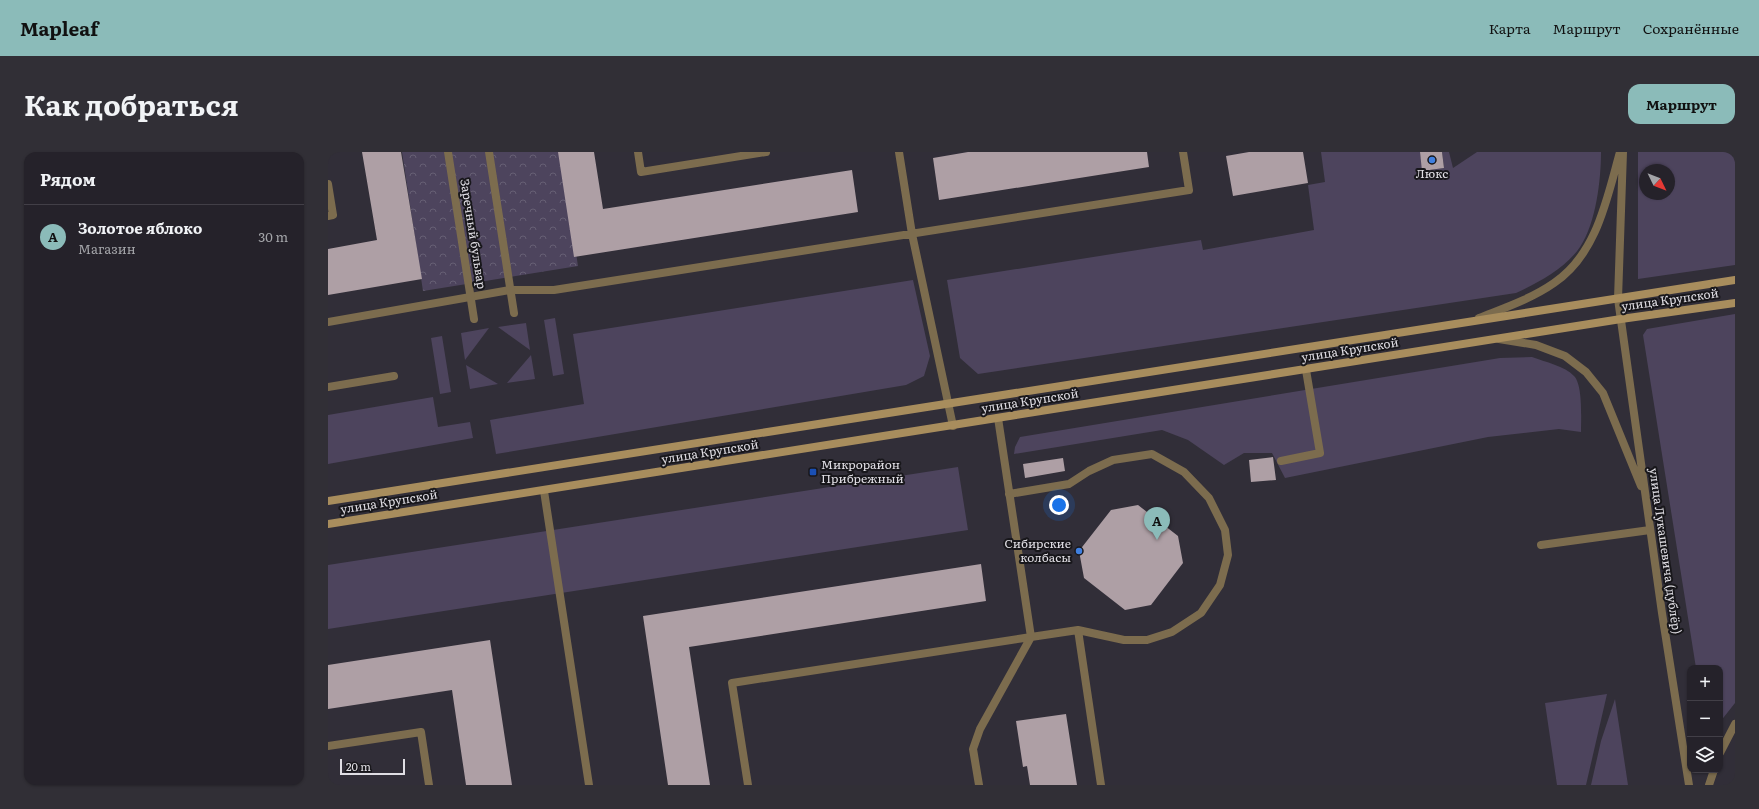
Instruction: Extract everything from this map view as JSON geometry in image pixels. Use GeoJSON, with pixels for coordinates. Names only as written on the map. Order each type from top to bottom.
{"type":"FeatureCollection","features":[{"type":"Feature","properties":{"kind":"main road","name":"улица Крупской"},"geometry":{"type":"LineString","coordinates":[[328,501],[1469,323],[1735,280]]}},
{"type":"Feature","properties":{"kind":"main road","name":"улица Крупской"},"geometry":{"type":"LineString","coordinates":[[328,524],[544,491],[1621,319],[1735,303]]}},
{"type":"Feature","properties":{"kind":"street","name":"Заречный бульвар"},"geometry":{"type":"LineString","coordinates":[[448,152],[474,320]]}},
{"type":"Feature","properties":{"kind":"street"},"geometry":{"type":"LineString","coordinates":[[488,152],[514,313]]}},
{"type":"Feature","properties":{"kind":"street"},"geometry":{"type":"LineString","coordinates":[[638,152],[641,172],[766,152]]}},
{"type":"Feature","properties":{"kind":"street"},"geometry":{"type":"LineString","coordinates":[[899,152],[912,234],[953,426]]}},
{"type":"Feature","properties":{"kind":"street"},"geometry":{"type":"LineString","coordinates":[[328,322],[510,290],[554,290],[1189,190],[1183,152]]}},
{"type":"Feature","properties":{"kind":"street"},"geometry":{"type":"LineString","coordinates":[[1469,323],[1530,297],[1555,283],[1575,265],[1586,250],[1601,218],[1620,152]]}},
{"type":"Feature","properties":{"kind":"street"},"geometry":{"type":"LineString","coordinates":[[1618,299],[1623,152]]}},
{"type":"Feature","properties":{"kind":"street"},"geometry":{"type":"LineString","coordinates":[[328,184],[333,215],[328,216]]}},
{"type":"Feature","properties":{"kind":"street","name":"улица Лукашевича (дублёр)"},"geometry":{"type":"LineString","coordinates":[[1618,299],[1650,530],[1689,785]]}},
{"type":"Feature","properties":{"kind":"street"},"geometry":{"type":"LineString","coordinates":[[1498,339],[1536,345],[1550,350],[1565,356],[1586,372],[1603,393],[1646,498]]}},
{"type":"Feature","properties":{"kind":"street"},"geometry":{"type":"LineString","coordinates":[[1281,460],[1320,453],[1306,370]]}},
{"type":"Feature","properties":{"kind":"street"},"geometry":{"type":"LineString","coordinates":[[328,387],[394,376]]}},
{"type":"Feature","properties":{"kind":"street"},"geometry":{"type":"LineString","coordinates":[[979,785],[973,749],[980,729],[1031,637],[998,418]]}},
{"type":"Feature","properties":{"kind":"street"},"geometry":{"type":"LineString","coordinates":[[748,785],[732,683],[1078,630],[1124,640],[1147,640],[1172,632],[1201,613],[1220,585],[1228,555],[1225,530],[1222,523],[1209,498],[1184,472],[1152,454],[1113,460],[1089,471],[1069,484],[1009,494]]}},
{"type":"Feature","properties":{"kind":"street"},"geometry":{"type":"LineString","coordinates":[[544,491],[589,785]]}},
{"type":"Feature","properties":{"kind":"street"},"geometry":{"type":"LineString","coordinates":[[1541,545],[1650,530]]}},
{"type":"Feature","properties":{"kind":"street"},"geometry":{"type":"LineString","coordinates":[[1078,630],[1101,785]]}},
{"type":"Feature","properties":{"kind":"street"},"geometry":{"type":"LineString","coordinates":[[1723,747],[1735,724]]}},
{"type":"Feature","properties":{"kind":"street"},"geometry":{"type":"LineString","coordinates":[[328,746],[421,732],[429,785]]}},
{"type":"Feature","properties":{"kind":"street"},"geometry":{"type":"LineString","coordinates":[[1709,785],[1713,773]]}},
{"type":"Feature","properties":{"kind":"green space"},"geometry":{"type":"Polygon","coordinates":[[[402,152],[560,152],[578,266],[423,291],[402,152]]]}},
{"type":"Feature","properties":{"kind":"green space"},"geometry":{"type":"Polygon","coordinates":[[[1321,152],[1420,152],[1423,171],[1444,168],[1442,152],[1449,152],[1453,168],[1477,152],[1601,152],[1599,188],[1590,226],[1580,247],[1574,255],[1551,274],[1516,293],[978,374],[960,358],[947,280],[1201,240],[1203,250],[1314,230],[1308,185],[1325,182],[1321,152]]]}},
{"type":"Feature","properties":{"kind":"green space"},"geometry":{"type":"Polygon","coordinates":[[[1638,152],[1735,152],[1735,265],[1638,279],[1638,152]]]}},
{"type":"Feature","properties":{"kind":"green space"},"geometry":{"type":"Polygon","coordinates":[[[913,280],[930,356],[924,376],[906,385],[496,454],[490,420],[584,404],[573,334],[913,280]]]}},
{"type":"Feature","properties":{"kind":"green space"},"geometry":{"type":"Polygon","coordinates":[[[1735,314],[1735,703],[1723,718],[1723,665],[1696,665],[1643,335],[1647,329],[1735,314]]]}},
{"type":"Feature","properties":{"kind":"green space"},"geometry":{"type":"Polygon","coordinates":[[[555,318],[564,374],[553,376],[544,320],[555,318]]]}},
{"type":"Feature","properties":{"kind":"green space"},"geometry":{"type":"Polygon","coordinates":[[[526,323],[530,350],[498,327],[526,323]]]}},
{"type":"Feature","properties":{"kind":"green space"},"geometry":{"type":"Polygon","coordinates":[[[489,328],[465,360],[461,333],[489,328]]]}},
{"type":"Feature","properties":{"kind":"green space"},"geometry":{"type":"Polygon","coordinates":[[[442,336],[451,392],[440,394],[431,338],[442,336]]]}},
{"type":"Feature","properties":{"kind":"green space"},"geometry":{"type":"Polygon","coordinates":[[[531,355],[535,379],[507,383],[531,355]]]}},
{"type":"Feature","properties":{"kind":"green space"},"geometry":{"type":"Polygon","coordinates":[[[1532,357],[1560,367],[1574,376],[1577,380],[1580,394],[1581,432],[1559,429],[1488,437],[1285,478],[1272,453],[1244,453],[1224,465],[1188,440],[1162,430],[1014,454],[1015,447],[1020,437],[1500,358],[1532,357]]]}},
{"type":"Feature","properties":{"kind":"green space"},"geometry":{"type":"Polygon","coordinates":[[[466,365],[498,384],[470,389],[466,365]]]}},
{"type":"Feature","properties":{"kind":"green space"},"geometry":{"type":"Polygon","coordinates":[[[433,397],[438,427],[470,422],[473,438],[328,464],[328,415],[433,397]]]}},
{"type":"Feature","properties":{"kind":"green space"},"geometry":{"type":"Polygon","coordinates":[[[958,467],[968,530],[328,629],[328,565],[958,467]]]}},
{"type":"Feature","properties":{"kind":"green space"},"geometry":{"type":"Polygon","coordinates":[[[1607,694],[1586,785],[1557,785],[1545,703],[1607,694]]]}},
{"type":"Feature","properties":{"kind":"green space"},"geometry":{"type":"Polygon","coordinates":[[[1615,699],[1628,785],[1591,785],[1601,741],[1615,699]]]}},
{"type":"Feature","properties":{"kind":"building"},"geometry":{"type":"Polygon","coordinates":[[[362,152],[401,152],[422,279],[328,295],[328,249],[377,240],[362,152]]]}},
{"type":"Feature","properties":{"kind":"building"},"geometry":{"type":"Polygon","coordinates":[[[558,152],[594,152],[603,209],[852,170],[858,212],[574,257],[558,152]]]}},
{"type":"Feature","properties":{"kind":"building"},"geometry":{"type":"Polygon","coordinates":[[[968,152],[1147,152],[1149,167],[939,200],[933,158],[968,152]]]}},
{"type":"Feature","properties":{"kind":"building"},"geometry":{"type":"Polygon","coordinates":[[[1249,152],[1303,152],[1308,183],[1233,196],[1226,156],[1249,152]]]}},
{"type":"Feature","properties":{"kind":"building","name":"Люкс"},"geometry":{"type":"Polygon","coordinates":[[[1420,152],[1442,152],[1444,168],[1422,171],[1420,152]]]}},
{"type":"Feature","properties":{"kind":"building"},"geometry":{"type":"Polygon","coordinates":[[[1273,457],[1276,480],[1251,482],[1249,460],[1273,457]]]}},
{"type":"Feature","properties":{"kind":"building"},"geometry":{"type":"Polygon","coordinates":[[[1063,458],[1065,471],[1025,478],[1023,464],[1063,458]]]}},
{"type":"Feature","properties":{"kind":"building"},"geometry":{"type":"Polygon","coordinates":[[[1138,505],[1178,536],[1183,563],[1151,605],[1125,610],[1084,578],[1079,551],[1111,510],[1138,505]]]}},
{"type":"Feature","properties":{"kind":"building"},"geometry":{"type":"Polygon","coordinates":[[[981,564],[986,601],[689,647],[710,785],[668,785],[643,616],[981,564]]]}},
{"type":"Feature","properties":{"kind":"building"},"geometry":{"type":"Polygon","coordinates":[[[490,640],[512,785],[466,785],[452,690],[328,709],[328,665],[490,640]]]}},
{"type":"Feature","properties":{"kind":"building"},"geometry":{"type":"Polygon","coordinates":[[[1066,714],[1077,785],[1030,785],[1027,766],[1023,767],[1016,721],[1066,714]]]}},
{"type":"Feature","properties":{"kind":"place","name":"Люкс"},"geometry":{"type":"Point","coordinates":[1432,160]}},
{"type":"Feature","properties":{"kind":"place","name":"Микрорайон Прибрежный"},"geometry":{"type":"Point","coordinates":[813,472]}},
{"type":"Feature","properties":{"kind":"place","name":"Золотое яблоко"},"geometry":{"type":"Point","coordinates":[1157,540]}},
{"type":"Feature","properties":{"kind":"place","name":"Сибирские колбасы"},"geometry":{"type":"Point","coordinates":[1079,551]}}]}
